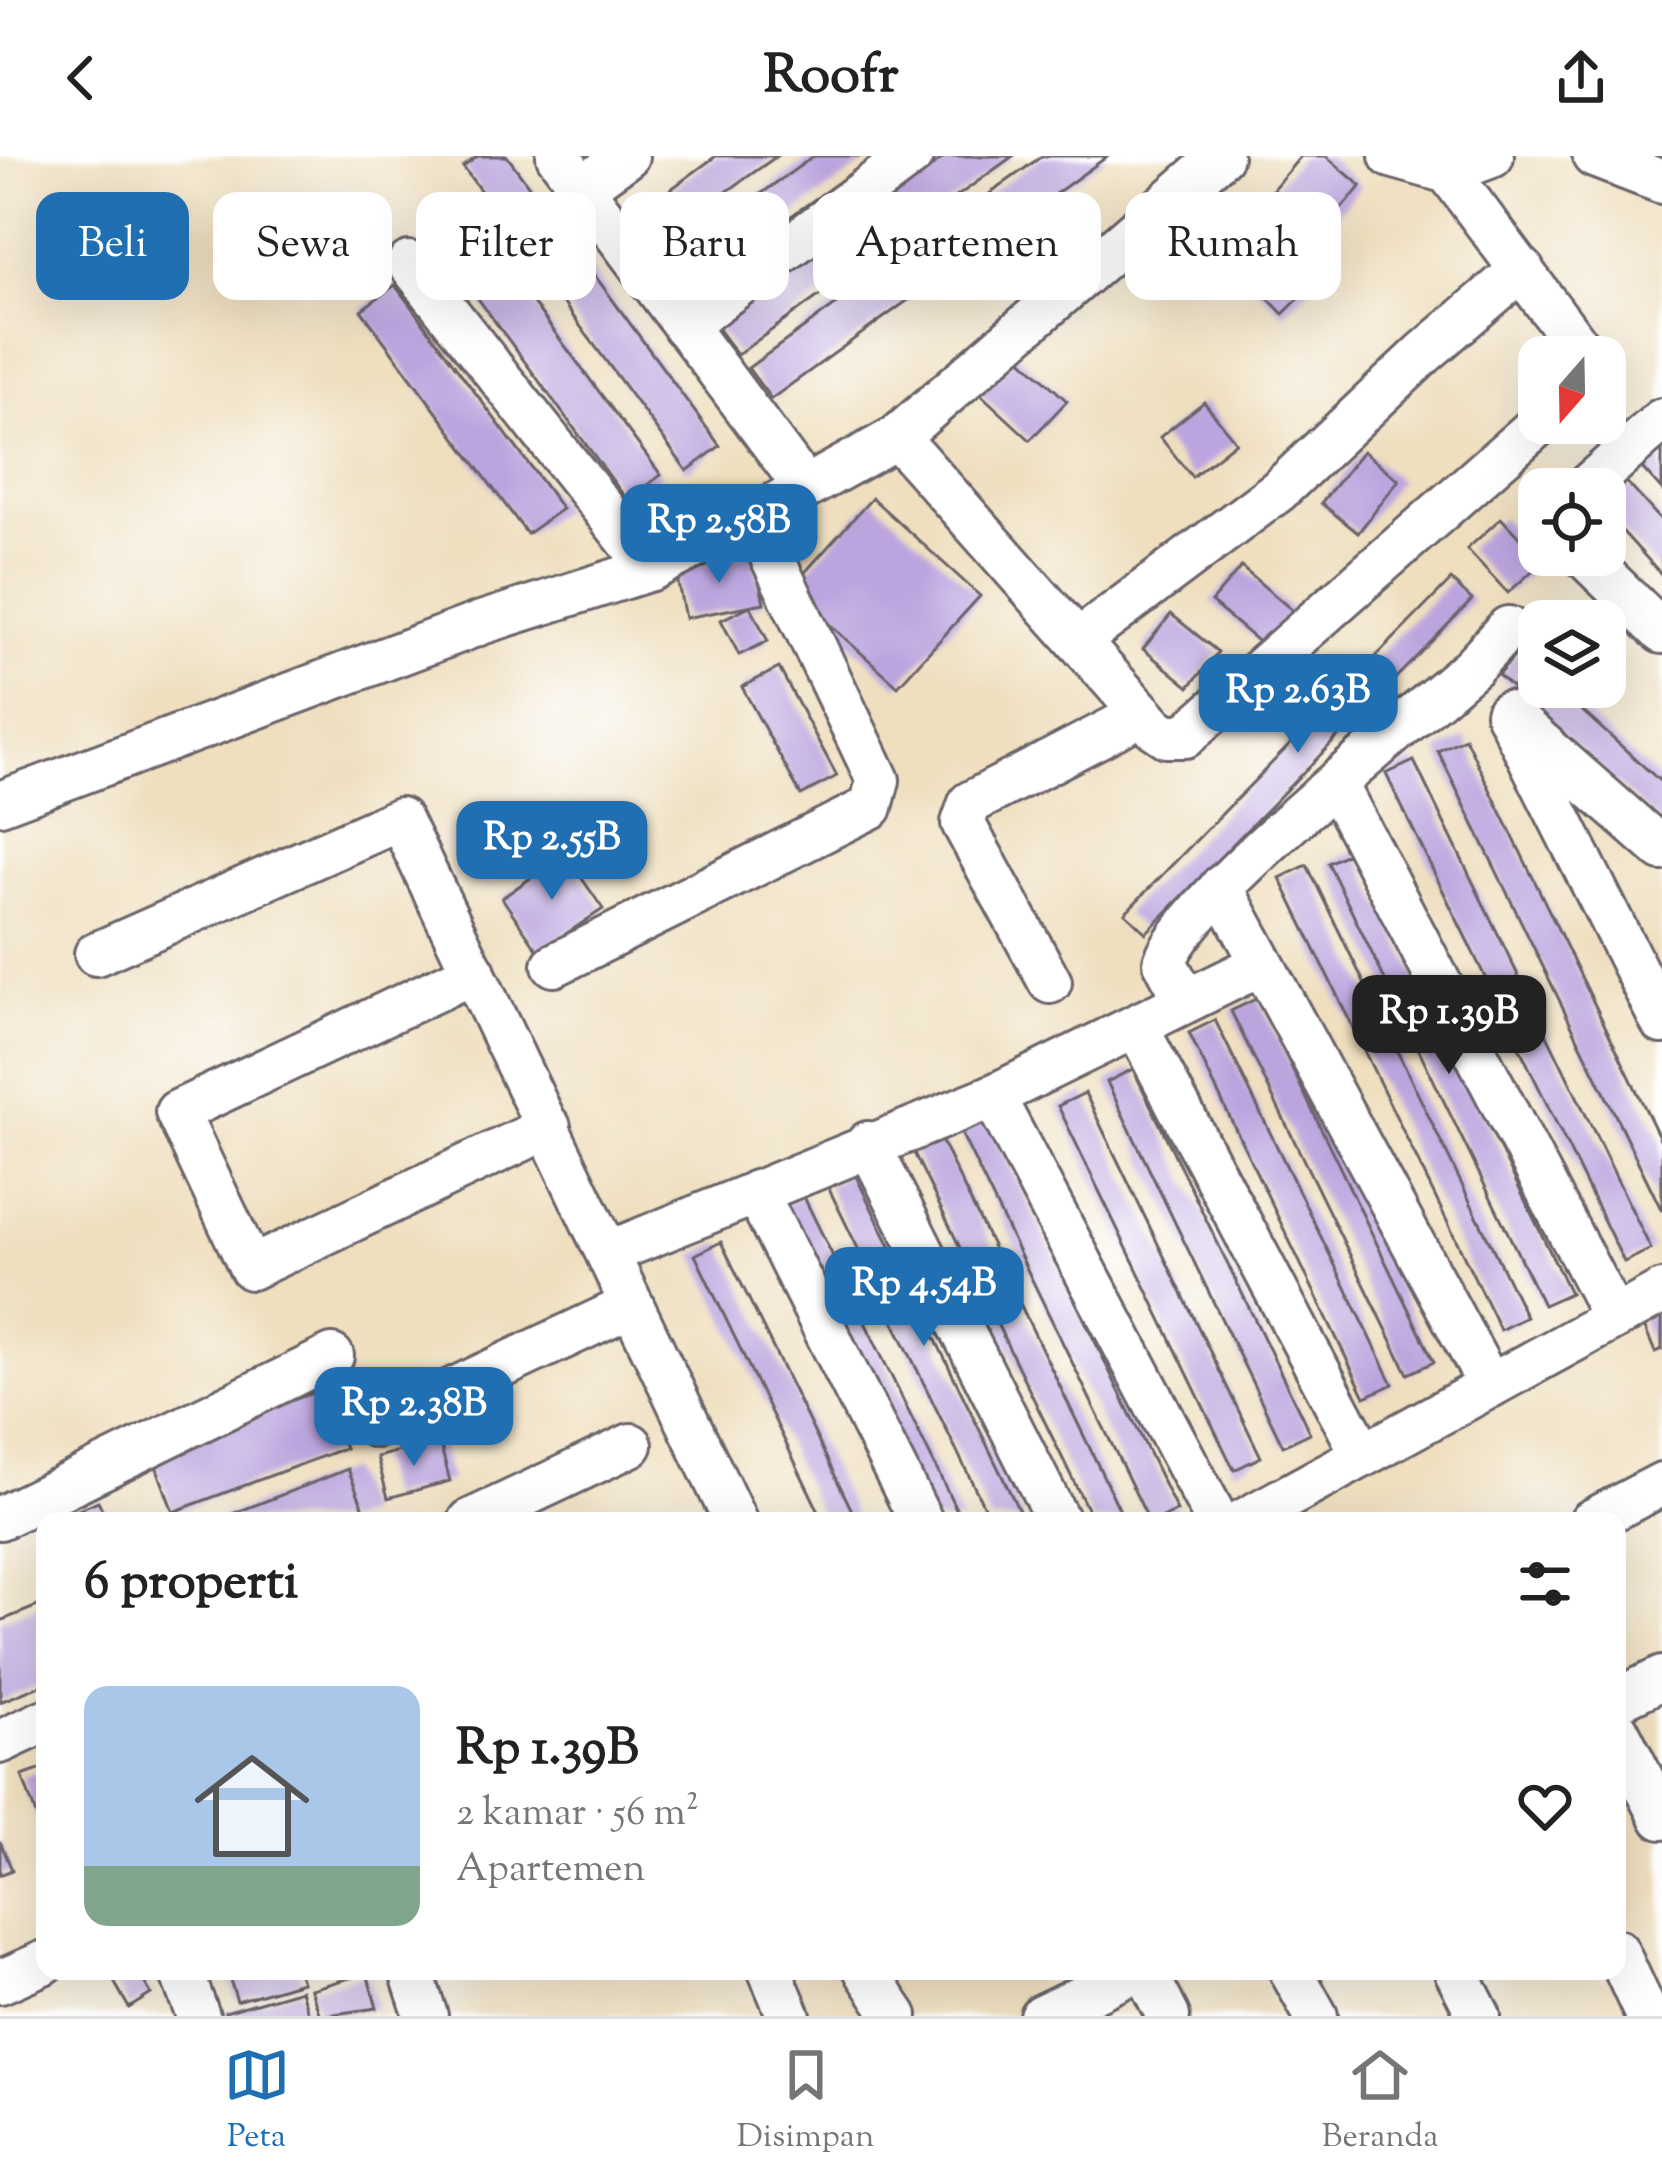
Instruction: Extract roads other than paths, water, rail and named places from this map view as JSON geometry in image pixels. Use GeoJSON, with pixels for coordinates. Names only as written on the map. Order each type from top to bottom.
{"type":"FeatureCollection","features":[{"type":"Feature","properties":{"kind":"street"},"geometry":{"type":"LineString","coordinates":[[627,156],[571,171],[805,487]]}},
{"type":"Feature","properties":{"kind":"street"},"geometry":{"type":"LineString","coordinates":[[684,326],[911,156]]}},
{"type":"Feature","properties":{"kind":"street"},"geometry":{"type":"LineString","coordinates":[[1390,156],[1448,172],[1492,156]]}},
{"type":"Feature","properties":{"kind":"street"},"geometry":{"type":"LineString","coordinates":[[1594,156],[1662,182]]}},
{"type":"Feature","properties":{"kind":"street"},"geometry":{"type":"LineString","coordinates":[[0,803],[481,622],[651,569],[753,517],[897,437],[1215,158]]}},
{"type":"Feature","properties":{"kind":"street"},"geometry":{"type":"LineString","coordinates":[[1448,172],[1571,336]]}},
{"type":"Feature","properties":{"kind":"street"},"geometry":{"type":"LineString","coordinates":[[409,263],[651,569]]}},
{"type":"Feature","properties":{"kind":"street"},"geometry":{"type":"LineString","coordinates":[[1078,641],[1278,491],[1424,353],[1522,269]]}},
{"type":"Feature","properties":{"kind":"street"},"geometry":{"type":"LineString","coordinates":[[1608,468],[1662,420]]}},
{"type":"Feature","properties":{"kind":"street"},"geometry":{"type":"LineString","coordinates":[[897,437],[1142,714],[1167,736],[1185,736],[1199,726],[1518,443]]}},
{"type":"Feature","properties":{"kind":"street"},"geometry":{"type":"LineString","coordinates":[[554,965],[871,807],[878,780],[753,517]]}},
{"type":"Feature","properties":{"kind":"street"},"geometry":{"type":"LineString","coordinates":[[1604,576],[1662,632]]}},
{"type":"Feature","properties":{"kind":"street"},"geometry":{"type":"LineString","coordinates":[[1186,1001],[1165,962],[1169,945],[1221,886],[1473,665],[1508,628]]}},
{"type":"Feature","properties":{"kind":"street"},"geometry":{"type":"LineString","coordinates":[[1473,665],[1508,713],[1662,1022]]}},
{"type":"Feature","properties":{"kind":"street"},"geometry":{"type":"LineString","coordinates":[[1508,713],[1662,849]]}},
{"type":"Feature","properties":{"kind":"street"},"geometry":{"type":"LineString","coordinates":[[1050,982],[963,824],[963,813],[970,803],[1142,714]]}},
{"type":"Feature","properties":{"kind":"street"},"geometry":{"type":"LineString","coordinates":[[1337,786],[1614,1318]]}},
{"type":"Feature","properties":{"kind":"street"},"geometry":{"type":"LineString","coordinates":[[96,954],[400,819],[731,1512]]}},
{"type":"Feature","properties":{"kind":"street"},"geometry":{"type":"LineString","coordinates":[[1221,886],[1490,1386]]}},
{"type":"Feature","properties":{"kind":"street"},"geometry":{"type":"LineString","coordinates":[[608,1252],[993,1096],[1260,965]]}},
{"type":"Feature","properties":{"kind":"street"},"geometry":{"type":"LineString","coordinates":[[474,972],[177,1112],[251,1268],[549,1127]]}},
{"type":"Feature","properties":{"kind":"street"},"geometry":{"type":"LineString","coordinates":[[1136,1026],[1363,1455]]}},
{"type":"Feature","properties":{"kind":"street"},"geometry":{"type":"LineString","coordinates":[[993,1096],[1212,1512]]}},
{"type":"Feature","properties":{"kind":"street"},"geometry":{"type":"LineString","coordinates":[[868,1143],[1053,1512]]}},
{"type":"Feature","properties":{"kind":"street"},"geometry":{"type":"LineString","coordinates":[[756,1192],[916,1512]]}},
{"type":"Feature","properties":{"kind":"street"},"geometry":{"type":"LineString","coordinates":[[1259,1512],[1662,1292]]}},
{"type":"Feature","properties":{"kind":"street"},"geometry":{"type":"LineString","coordinates":[[376,1426],[632,1305]]}},
{"type":"Feature","properties":{"kind":"street"},"geometry":{"type":"LineString","coordinates":[[0,1518],[332,1356]]}},
{"type":"Feature","properties":{"kind":"street"},"geometry":{"type":"LineString","coordinates":[[489,1512],[631,1445]]}},
{"type":"Feature","properties":{"kind":"street"},"geometry":{"type":"LineString","coordinates":[[1608,1512],[1662,1484]]}},
{"type":"Feature","properties":{"kind":"street"},"geometry":{"type":"LineString","coordinates":[[1626,1696],[1662,1678]]}},
{"type":"Feature","properties":{"kind":"street"},"geometry":{"type":"LineString","coordinates":[[0,1742],[36,1725]]}},
{"type":"Feature","properties":{"kind":"street"},"geometry":{"type":"LineString","coordinates":[[1626,1748],[1662,1819]]}},
{"type":"Feature","properties":{"kind":"street"},"geometry":{"type":"LineString","coordinates":[[0,1982],[36,1967]]}},
{"type":"Feature","properties":{"kind":"street"},"geometry":{"type":"LineString","coordinates":[[1626,1971],[1647,2016]]}},
{"type":"Feature","properties":{"kind":"street"},"geometry":{"type":"LineString","coordinates":[[184,1980],[198,2016]]}},
{"type":"Feature","properties":{"kind":"street"},"geometry":{"type":"LineString","coordinates":[[414,1980],[427,2016]]}},
{"type":"Feature","properties":{"kind":"street"},"geometry":{"type":"LineString","coordinates":[[774,1980],[789,2016]]}},
{"type":"Feature","properties":{"kind":"street"},"geometry":{"type":"LineString","coordinates":[[872,1980],[896,2016]]}},
{"type":"Feature","properties":{"kind":"street"},"geometry":{"type":"LineString","coordinates":[[1041,2016],[1116,1980]]}},
{"type":"Feature","properties":{"kind":"street"},"geometry":{"type":"LineString","coordinates":[[1150,1980],[1168,2016]]}},
{"type":"Feature","properties":{"kind":"street"},"geometry":{"type":"LineString","coordinates":[[1297,1980],[1316,2016]]}},
{"type":"Feature","properties":{"kind":"street"},"geometry":{"type":"LineString","coordinates":[[1461,1980],[1479,2016]]}}]}
